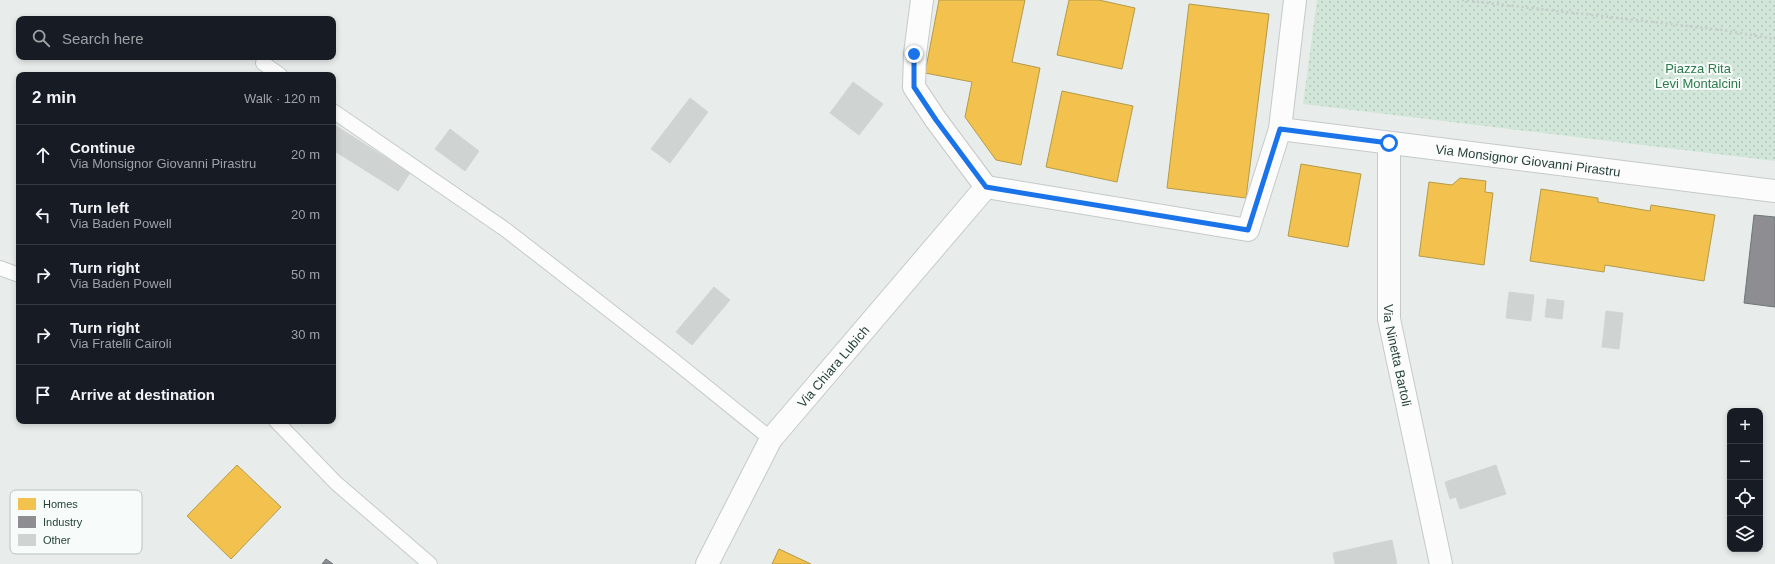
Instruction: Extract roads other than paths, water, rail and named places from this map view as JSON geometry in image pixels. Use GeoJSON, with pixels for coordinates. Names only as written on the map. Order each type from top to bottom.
{"type":"FeatureCollection","features":[{"type":"Feature","properties":{"kind":"street"},"geometry":{"type":"LineString","coordinates":[[922,0],[914,54],[914,87],[936,120],[986,187],[1248,230],[1280,129],[1295,0]]}},
{"type":"Feature","properties":{"kind":"street","name":"Via Monsignor Giovanni Pirastru"},"geometry":{"type":"LineString","coordinates":[[1280,129],[1775,191]]}},
{"type":"Feature","properties":{"kind":"street","name":"Via Ninetta Bartoli"},"geometry":{"type":"LineString","coordinates":[[1389,143],[1389,320],[1441,564]]}},
{"type":"Feature","properties":{"kind":"street","name":"Via Chiara Lubich"},"geometry":{"type":"LineString","coordinates":[[707,564],[771,439],[986,187]]}},
{"type":"Feature","properties":{"kind":"lane"},"geometry":{"type":"LineString","coordinates":[[263,63],[276,72]]}},
{"type":"Feature","properties":{"kind":"lane"},"geometry":{"type":"LineString","coordinates":[[336,114],[506,230],[672,359],[771,439]]}},
{"type":"Feature","properties":{"kind":"lane"},"geometry":{"type":"LineString","coordinates":[[0,268],[16,275]]}},
{"type":"Feature","properties":{"kind":"lane"},"geometry":{"type":"LineString","coordinates":[[279,424],[336,483],[430,564]]}},
{"type":"Feature","properties":{"kind":"park label","name":"Piazza Rita Levi Montalcini"},"geometry":{"type":"Point","coordinates":[1698,76]}}]}
